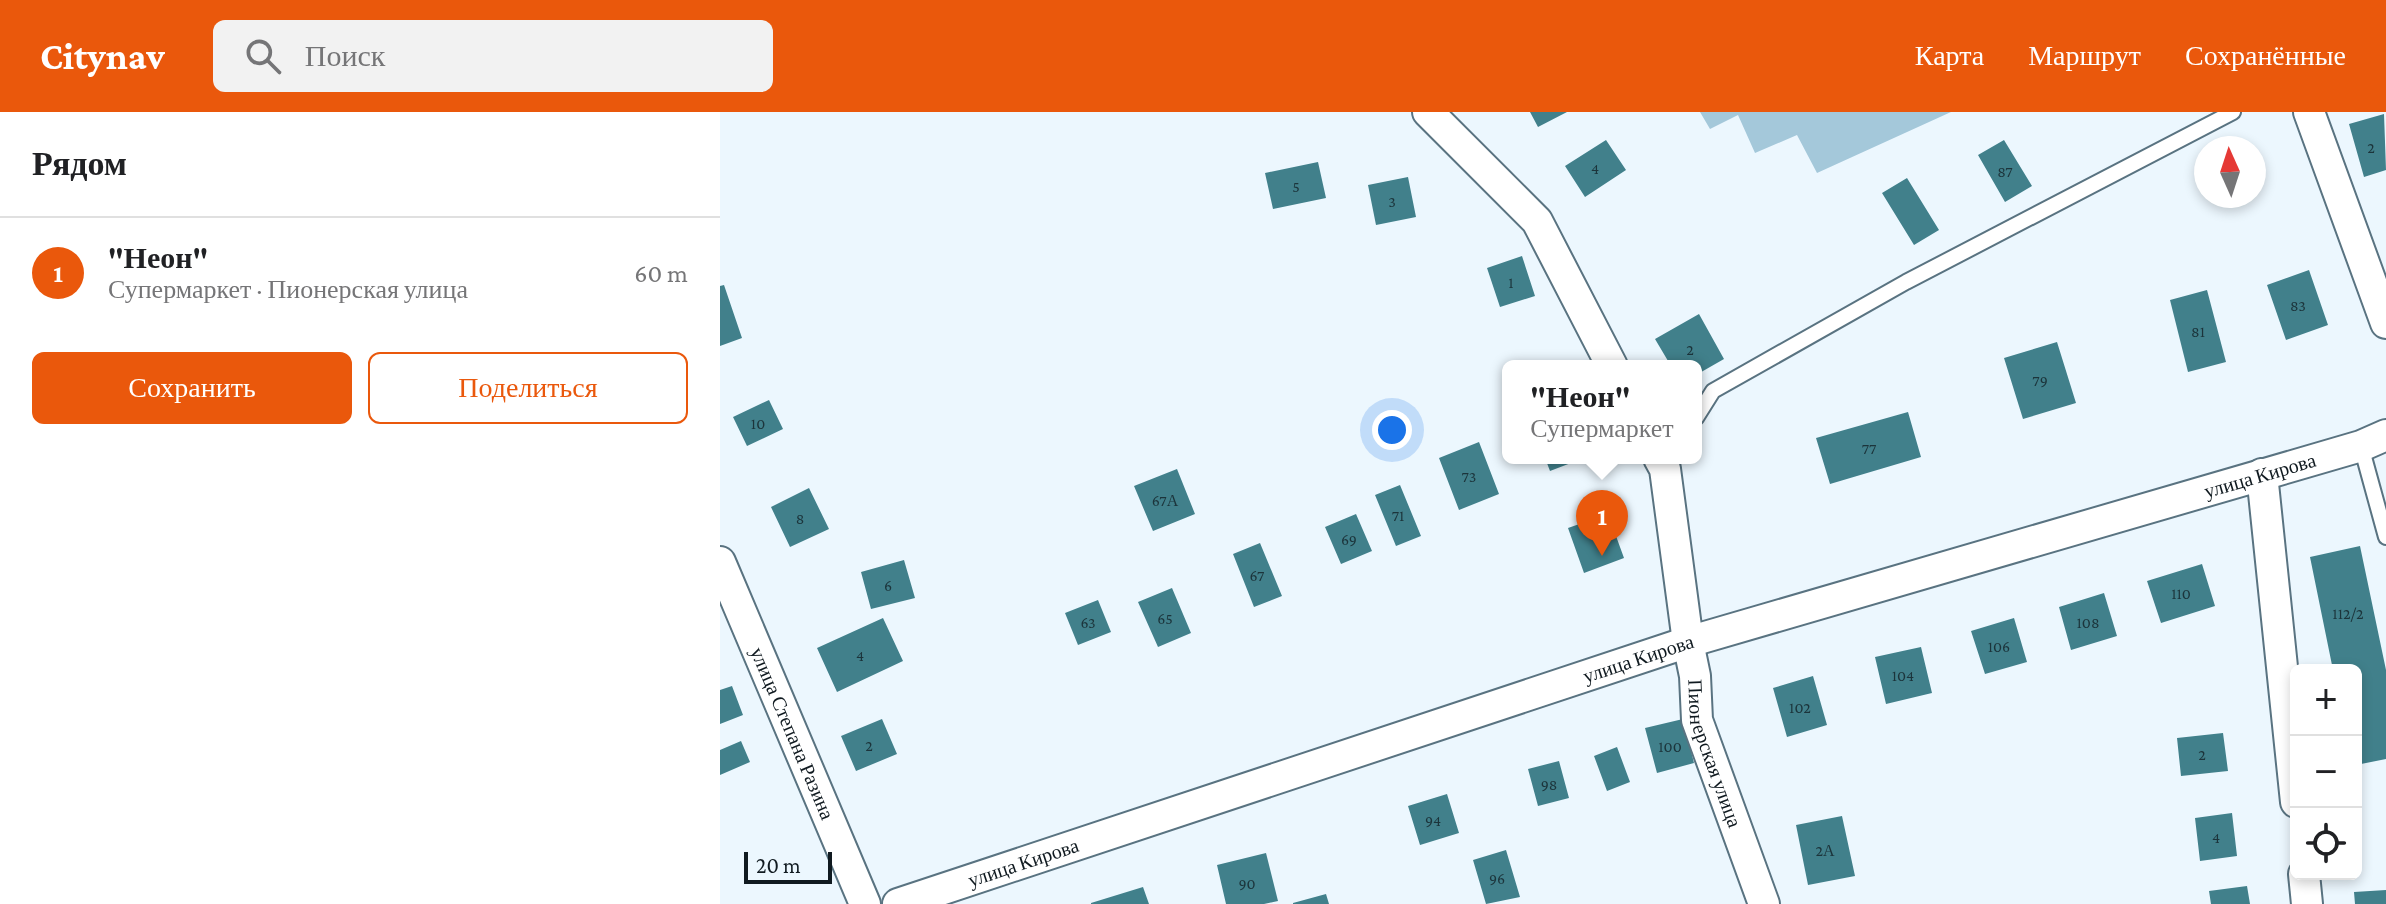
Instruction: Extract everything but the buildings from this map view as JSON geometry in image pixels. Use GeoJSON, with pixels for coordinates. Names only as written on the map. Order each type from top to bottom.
{"type":"FeatureCollection","features":[{"type":"Feature","properties":{"kind":"street"},"geometry":{"type":"LineString","coordinates":[[1428,112],[1537,221],[1609,360]]}},
{"type":"Feature","properties":{"kind":"street"},"geometry":{"type":"LineString","coordinates":[[2309,112],[2386,323]]}},
{"type":"Feature","properties":{"kind":"street","name":"улица Кирова"},"geometry":{"type":"LineString","coordinates":[[898,904],[1688,642],[2373,441]]}},
{"type":"Feature","properties":{"kind":"street","name":"Пионерская улица"},"geometry":{"type":"LineString","coordinates":[[1665,464],[1695,676],[1697,720],[1764,904]]}},
{"type":"Feature","properties":{"kind":"street"},"geometry":{"type":"LineString","coordinates":[[2262,474],[2290,744]]}},
{"type":"Feature","properties":{"kind":"street","name":"улица Степана Разина"},"geometry":{"type":"LineString","coordinates":[[720,562],[865,904]]}},
{"type":"Feature","properties":{"kind":"street"},"geometry":{"type":"LineString","coordinates":[[2305,880],[2307,904]]}},
{"type":"Feature","properties":{"kind":"lane"},"geometry":{"type":"LineString","coordinates":[[1702,408],[1713,391],[1906,282],[2233,112]]}},
{"type":"Feature","properties":{"kind":"lane"},"geometry":{"type":"LineString","coordinates":[[2373,441],[2386,537]]}},
{"type":"Feature","properties":{"kind":"shaded area"},"geometry":{"type":"Polygon","coordinates":[[[1700,112],[1951,112],[1817,173],[1797,135],[1755,153],[1738,115],[1710,129],[1700,112]]]}},
{"type":"Feature","properties":{"kind":"place","name":"\"Неон\""},"geometry":{"type":"Point","coordinates":[1602,556]}}]}
